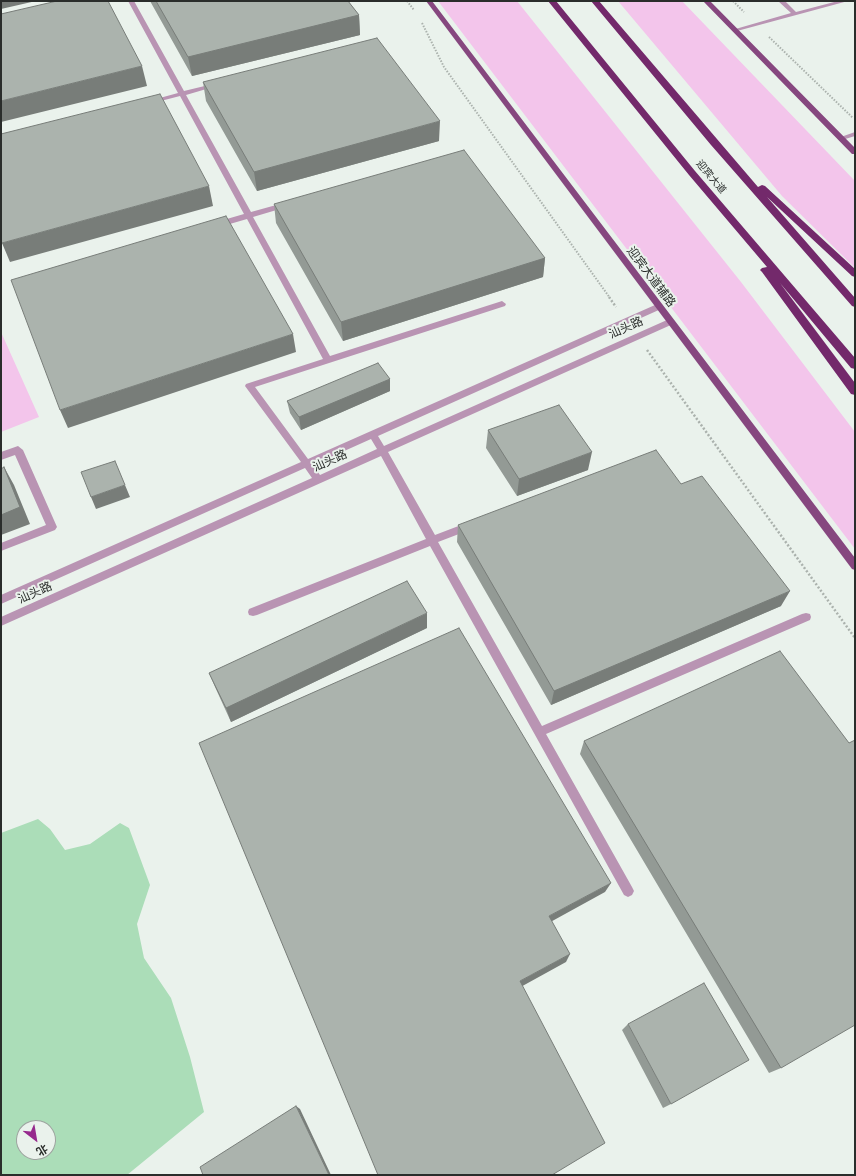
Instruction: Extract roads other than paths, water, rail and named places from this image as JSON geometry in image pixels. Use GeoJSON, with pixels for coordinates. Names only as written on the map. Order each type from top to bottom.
{"type":"FeatureCollection","features":[{"type":"Feature","properties":{"kind":"highway","name":"迎宾大道"},"geometry":{"type":"LineString","coordinates":[[552,1],[692,173],[855,365]]}},
{"type":"Feature","properties":{"kind":"highway"},"geometry":{"type":"LineString","coordinates":[[595,1],[714,143],[855,304]]}},
{"type":"Feature","properties":{"kind":"highway"},"geometry":{"type":"LineString","coordinates":[[714,143],[855,274]]}},
{"type":"Feature","properties":{"kind":"highway"},"geometry":{"type":"LineString","coordinates":[[692,173],[855,391]]}},
{"type":"Feature","properties":{"kind":"main road","name":"迎宾大道辅路"},"geometry":{"type":"LineString","coordinates":[[429,1],[658,307],[855,566]]}},
{"type":"Feature","properties":{"kind":"main road"},"geometry":{"type":"LineString","coordinates":[[706,1],[855,152]]}},
{"type":"Feature","properties":{"kind":"street"},"geometry":{"type":"LineString","coordinates":[[131,1],[328,360]]}},
{"type":"Feature","properties":{"kind":"street"},"geometry":{"type":"LineString","coordinates":[[781,1],[795,14]]}},
{"type":"Feature","properties":{"kind":"street"},"geometry":{"type":"LineString","coordinates":[[735,30],[845,1]]}},
{"type":"Feature","properties":{"kind":"street"},"geometry":{"type":"LineString","coordinates":[[144,103],[228,82]]}},
{"type":"Feature","properties":{"kind":"street"},"geometry":{"type":"LineString","coordinates":[[842,138],[855,134]]}},
{"type":"Feature","properties":{"kind":"street"},"geometry":{"type":"LineString","coordinates":[[210,226],[293,202]]}},
{"type":"Feature","properties":{"kind":"street"},"geometry":{"type":"LineString","coordinates":[[318,479],[249,386],[502,304]]}},
{"type":"Feature","properties":{"kind":"street","name":"汕头路"},"geometry":{"type":"LineString","coordinates":[[1,600],[658,307]]}},
{"type":"Feature","properties":{"kind":"street","name":"汕头路"},"geometry":{"type":"LineString","coordinates":[[1,622],[670,322]]}},
{"type":"Feature","properties":{"kind":"street"},"geometry":{"type":"LineString","coordinates":[[373,434],[628,891]]}},
{"type":"Feature","properties":{"kind":"street"},"geometry":{"type":"LineString","coordinates":[[1,456],[18,450],[52,527],[1,546]]}},
{"type":"Feature","properties":{"kind":"street"},"geometry":{"type":"LineString","coordinates":[[253,612],[477,523]]}},
{"type":"Feature","properties":{"kind":"street"},"geometry":{"type":"LineString","coordinates":[[540,732],[806,617]]}}]}
